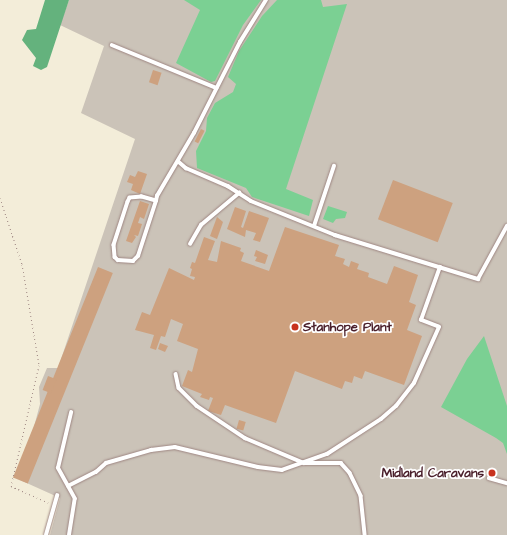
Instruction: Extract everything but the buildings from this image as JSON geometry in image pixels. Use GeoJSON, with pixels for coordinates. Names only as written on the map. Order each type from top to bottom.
{"type":"FeatureCollection","features":[{"type":"Feature","properties":{"kind":"lane"},"geometry":{"type":"LineString","coordinates":[[156,201],[142,197],[130,198],[114,245],[115,257],[118,260],[132,261],[138,256],[156,201],[240,42],[266,0]]}},
{"type":"Feature","properties":{"kind":"lane"},"geometry":{"type":"LineString","coordinates":[[112,45],[217,88]]}},
{"type":"Feature","properties":{"kind":"lane"},"geometry":{"type":"LineString","coordinates":[[178,161],[186,168],[239,193],[250,201],[314,226],[478,279],[507,226]]}},
{"type":"Feature","properties":{"kind":"lane"},"geometry":{"type":"LineString","coordinates":[[314,226],[334,166]]}},
{"type":"Feature","properties":{"kind":"lane"},"geometry":{"type":"LineString","coordinates":[[190,244],[201,225],[239,193]]}},
{"type":"Feature","properties":{"kind":"lane"},"geometry":{"type":"LineString","coordinates":[[68,486],[96,472],[106,463],[151,450],[175,447],[258,467],[282,470],[327,454],[381,419],[396,406],[414,383],[439,327],[421,320],[440,267]]}},
{"type":"Feature","properties":{"kind":"lane"},"geometry":{"type":"LineString","coordinates":[[176,374],[179,388],[197,406],[244,438],[304,463],[336,463],[345,467],[361,496],[366,535]]}},
{"type":"Feature","properties":{"kind":"lane"},"geometry":{"type":"LineString","coordinates":[[69,535],[75,499],[58,468],[71,414]]}},
{"type":"Feature","properties":{"kind":"lane"},"geometry":{"type":"LineString","coordinates":[[489,478],[507,482]]}},
{"type":"Feature","properties":{"kind":"lane"},"geometry":{"type":"LineString","coordinates":[[46,535],[57,496]]}},
{"type":"Feature","properties":{"kind":"path"},"geometry":{"type":"LineString","coordinates":[[0,198],[22,264],[39,365],[11,486],[51,504]]}},
{"type":"Feature","properties":{"kind":"shaded area"},"geometry":{"type":"Polygon","coordinates":[[[69,0],[507,0],[507,535],[50,535],[60,498],[20,480],[40,404],[39,387],[47,368],[58,368],[135,139],[81,113],[104,46],[60,25],[69,0]]]}},
{"type":"Feature","properties":{"kind":"green space"},"geometry":{"type":"Polygon","coordinates":[[[45,0],[69,0],[47,67],[41,70],[33,66],[36,58],[22,40],[27,30],[36,29],[45,0]]]}},
{"type":"Feature","properties":{"kind":"green space"},"geometry":{"type":"Polygon","coordinates":[[[184,0],[261,0],[243,25],[215,81],[211,82],[176,63],[200,10],[184,0]]]}},
{"type":"Feature","properties":{"kind":"green space"},"geometry":{"type":"Polygon","coordinates":[[[277,0],[321,0],[323,7],[347,4],[286,189],[313,200],[309,216],[252,197],[246,188],[197,168],[196,151],[206,131],[207,118],[215,103],[233,92],[236,84],[228,77],[239,51],[262,16],[277,0]]]}},
{"type":"Feature","properties":{"kind":"green space"},"geometry":{"type":"Polygon","coordinates":[[[328,206],[347,212],[345,218],[336,219],[333,223],[323,219],[328,206]]]}},
{"type":"Feature","properties":{"kind":"green space"},"geometry":{"type":"Polygon","coordinates":[[[484,336],[507,406],[507,454],[503,443],[496,438],[441,407],[467,359],[484,336]]]}},
{"type":"Feature","properties":{"kind":"place","name":"Stanhope Plant"},"geometry":{"type":"Point","coordinates":[295,327]}},
{"type":"Feature","properties":{"kind":"place","name":"Midland Caravans"},"geometry":{"type":"Point","coordinates":[492,473]}}]}
